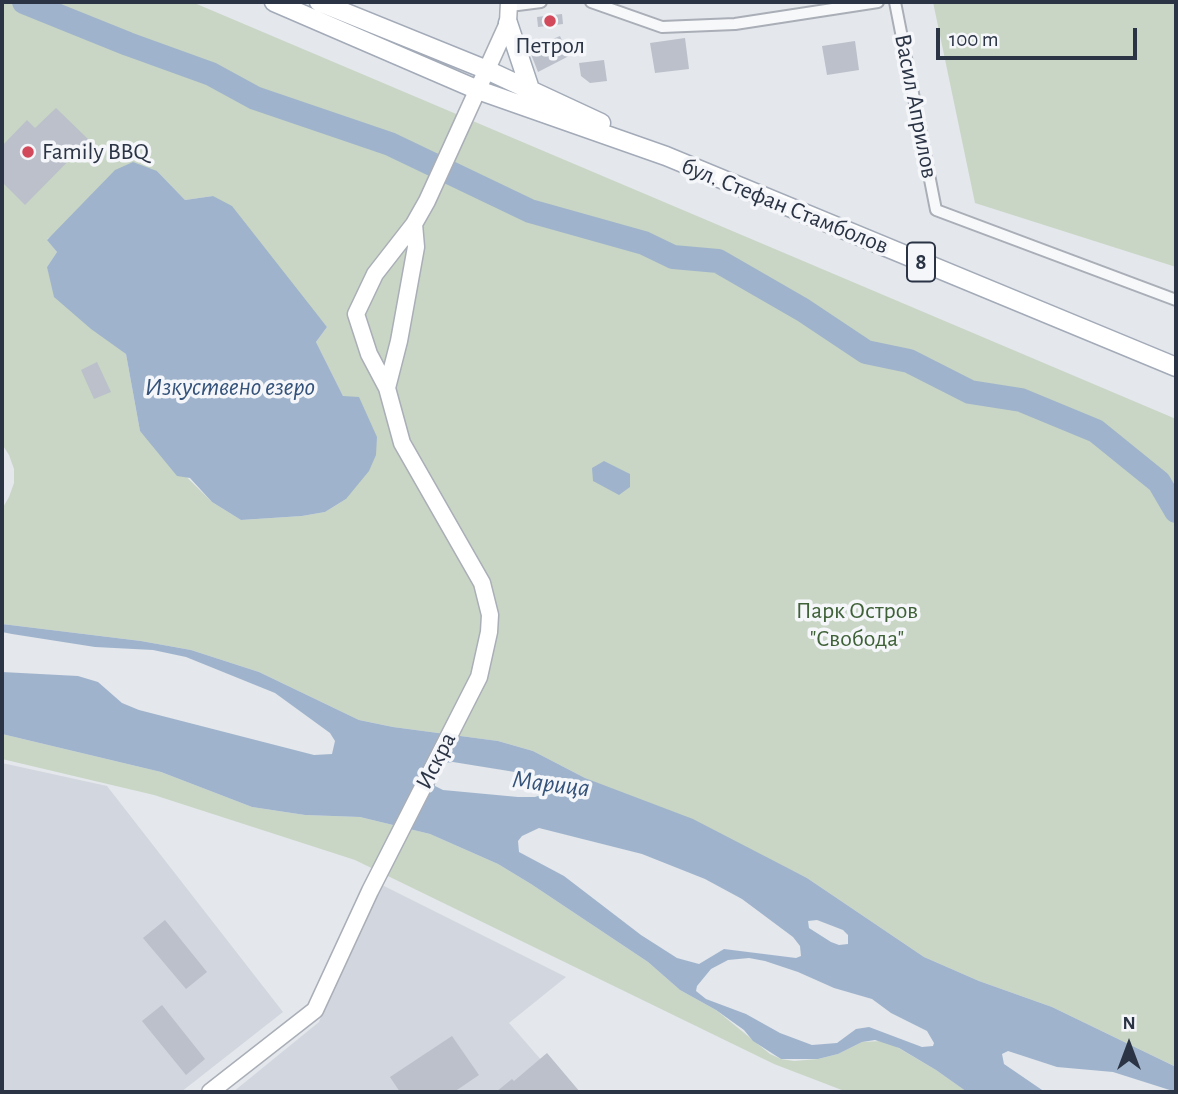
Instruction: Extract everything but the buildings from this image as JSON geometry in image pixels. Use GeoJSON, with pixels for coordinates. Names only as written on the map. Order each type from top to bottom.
{"type":"FeatureCollection","features":[{"type":"Feature","properties":{"kind":"main road","name":"бул. Стефан Стамболов"},"geometry":{"type":"LineString","coordinates":[[274,2],[478,90],[666,156],[1176,367]]}},
{"type":"Feature","properties":{"kind":"main road","name":"бул. Стефан Стамболов"},"geometry":{"type":"LineString","coordinates":[[319,2],[530,89],[666,156]]}},
{"type":"Feature","properties":{"kind":"main road"},"geometry":{"type":"LineString","coordinates":[[509,10],[530,89]]}},
{"type":"Feature","properties":{"kind":"street"},"geometry":{"type":"LineString","coordinates":[[509,10],[541,2]]}},
{"type":"Feature","properties":{"kind":"street"},"geometry":{"type":"LineString","coordinates":[[591,2],[662,27],[735,24],[878,2]]}},
{"type":"Feature","properties":{"kind":"street"},"geometry":{"type":"LineString","coordinates":[[635,2],[638,17]]}},
{"type":"Feature","properties":{"kind":"street","name":"Васил Априлов"},"geometry":{"type":"LineString","coordinates":[[895,2],[936,210],[1176,300]]}},
{"type":"Feature","properties":{"kind":"street","name":"Искра"},"geometry":{"type":"LineString","coordinates":[[210,1092],[315,1010],[370,891],[479,677],[489,632],[488,600],[482,583],[402,443],[387,388],[369,354],[356,314],[375,274],[414,224],[426,201],[487,70],[509,10]]}},
{"type":"Feature","properties":{"kind":"street"},"geometry":{"type":"LineString","coordinates":[[387,388],[399,341],[416,247],[414,224]]}},
{"type":"Feature","properties":{"kind":"shaded area"},"geometry":{"type":"Polygon","coordinates":[[[2,763],[107,786],[283,1012],[181,1092],[2,1092],[2,763]]]}},
{"type":"Feature","properties":{"kind":"shaded area"},"geometry":{"type":"Polygon","coordinates":[[[378,883],[566,977],[509,1023],[569,1092],[233,1092],[319,1022],[378,883]]]}},
{"type":"Feature","properties":{"kind":"green space","name":"Парк Остров \"Свобода\""},"geometry":{"type":"Polygon","coordinates":[[[2,2],[192,2],[1176,419],[1176,1067],[1052,1007],[979,981],[924,957],[807,878],[742,846],[585,778],[533,751],[498,741],[359,720],[259,672],[191,650],[141,641],[2,624],[2,509],[14,483],[14,469],[2,444],[2,2]],[[157,171],[47,239],[57,252],[47,267],[126,354],[140,431],[212,502],[241,520],[325,512],[346,499],[343,396],[316,342],[327,327],[213,196],[185,200],[157,171]]]}},
{"type":"Feature","properties":{"kind":"green space"},"geometry":{"type":"Polygon","coordinates":[[[933,2],[1176,2],[1176,267],[975,203],[933,2]]]}},
{"type":"Feature","properties":{"kind":"green space"},"geometry":{"type":"Polygon","coordinates":[[[2,734],[161,772],[252,807],[305,815],[360,817],[430,834],[498,864],[531,884],[648,962],[680,990],[716,1010],[770,1054],[794,1061],[818,1059],[838,1054],[862,1042],[882,1041],[936,1070],[967,1092],[847,1092],[774,1064],[355,860],[154,795],[2,759],[2,734]]]}},
{"type":"Feature","properties":{"kind":"water","name":"Изкуствено езеро"},"geometry":{"type":"Polygon","coordinates":[[[133,162],[157,171],[185,200],[213,196],[232,206],[327,327],[316,342],[343,396],[359,397],[377,437],[376,455],[369,471],[346,499],[325,512],[241,520],[212,502],[190,478],[177,476],[140,431],[126,354],[91,329],[54,297],[47,267],[57,252],[47,240],[115,170],[133,162]]]}},
{"type":"Feature","properties":{"kind":"water"},"geometry":{"type":"Polygon","coordinates":[[[604,461],[630,474],[630,487],[619,495],[593,481],[592,468],[604,461]]]}},
{"type":"Feature","properties":{"kind":"water"},"geometry":{"type":"Polygon","coordinates":[[[2,624],[141,641],[191,650],[259,672],[359,720],[498,741],[533,751],[585,778],[693,819],[807,878],[924,957],[979,981],[1052,1007],[1176,1067],[1176,1092],[1113,1072],[1057,1067],[1008,1051],[1002,1054],[1004,1064],[1045,1092],[967,1092],[899,1048],[875,1040],[862,1042],[838,1054],[818,1059],[781,1059],[753,1041],[744,1030],[716,1010],[680,990],[648,962],[531,884],[498,864],[430,834],[360,817],[305,815],[252,807],[161,772],[2,734],[2,672],[78,676],[98,682],[122,703],[139,710],[314,755],[332,754],[335,741],[330,733],[275,693],[186,657],[153,650],[95,647],[2,632],[2,624]],[[453,762],[444,763],[432,776],[435,786],[443,790],[535,797],[550,792],[554,784],[551,780],[521,773],[453,762]],[[539,828],[522,836],[518,841],[519,852],[564,876],[641,935],[677,958],[699,964],[724,949],[796,958],[801,956],[800,946],[793,937],[742,899],[705,879],[642,854],[539,828]],[[817,920],[808,921],[809,928],[831,942],[848,944],[848,935],[843,930],[817,920]],[[749,958],[728,960],[711,969],[696,991],[706,999],[746,1014],[780,1033],[812,1045],[837,1043],[856,1029],[869,1027],[922,1047],[933,1046],[927,1031],[891,1013],[872,999],[834,988],[765,961],[749,958]]]}},
{"type":"Feature","properties":{"kind":"waterway"},"geometry":{"type":"LineString","coordinates":[[24,2],[211,74],[255,98],[390,144],[530,211],[644,243],[673,257],[718,261],[803,310],[866,352],[909,361],[970,392],[1021,400],[1096,431],[1159,482],[1176,511]]}},
{"type":"Feature","properties":{"kind":"place","name":"Петрол"},"geometry":{"type":"Point","coordinates":[550,21]}},
{"type":"Feature","properties":{"kind":"place","name":"Family BBQ"},"geometry":{"type":"Point","coordinates":[28,152]}},
{"type":"Feature","properties":{"kind":"water label","name":"Марица"},"geometry":{"type":"Point","coordinates":[551,784]}}]}
